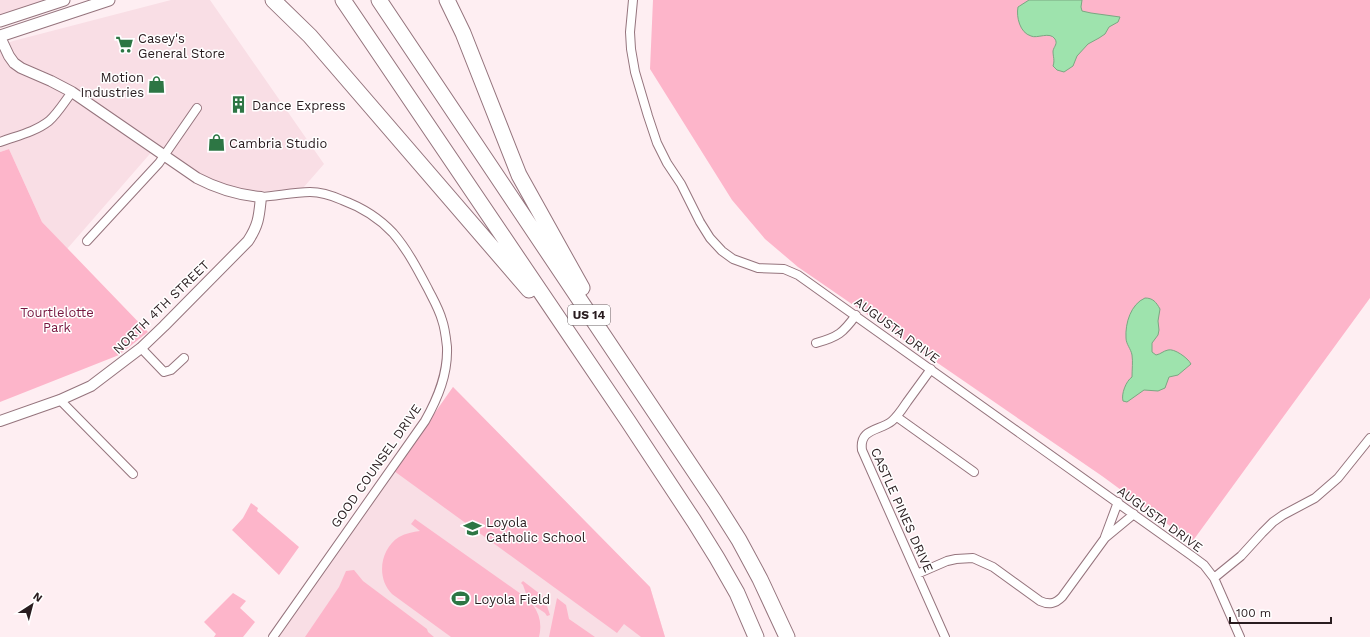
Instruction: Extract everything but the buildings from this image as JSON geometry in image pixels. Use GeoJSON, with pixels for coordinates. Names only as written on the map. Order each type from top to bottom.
{"type":"FeatureCollection","features":[{"type":"Feature","properties":{"kind":"highway","name":"US 14"},"geometry":{"type":"LineString","coordinates":[[343,0],[628,421],[717,558],[737,593],[756,637]]}},
{"type":"Feature","properties":{"kind":"highway","name":"US 14"},"geometry":{"type":"LineString","coordinates":[[379,0],[715,502],[739,540],[760,579],[787,637]]}},
{"type":"Feature","properties":{"kind":"highway"},"geometry":{"type":"LineString","coordinates":[[447,0],[463,33],[519,175],[632,378]]}},
{"type":"Feature","properties":{"kind":"highway"},"geometry":{"type":"LineString","coordinates":[[274,1],[310,36],[504,260],[628,421]]}},
{"type":"Feature","properties":{"kind":"main road"},"geometry":{"type":"LineString","coordinates":[[0,21],[64,0]]}},
{"type":"Feature","properties":{"kind":"main road"},"geometry":{"type":"LineString","coordinates":[[0,37],[109,0]]}},
{"type":"Feature","properties":{"kind":"street","name":"AUGUSTA DRIVE"},"geometry":{"type":"LineString","coordinates":[[634,0],[630,32],[631,49],[635,72],[657,142],[667,163],[681,184],[700,222],[710,238],[722,251],[733,259],[758,268],[784,269],[798,275],[1192,556],[1204,565],[1214,578],[1240,637]]}},
{"type":"Feature","properties":{"kind":"street","name":"GOOD COUNSEL DRIVE"},"geometry":{"type":"LineString","coordinates":[[0,37],[9,56],[14,63],[21,68],[72,92],[188,172],[211,185],[232,193],[262,197],[310,192],[342,199],[359,207],[384,225],[401,244],[418,270],[438,310],[442,320],[447,347],[445,371],[442,385],[435,403],[425,421],[272,637]]}},
{"type":"Feature","properties":{"kind":"street"},"geometry":{"type":"LineString","coordinates":[[0,142],[40,126],[49,120],[72,92]]}},
{"type":"Feature","properties":{"kind":"street"},"geometry":{"type":"LineString","coordinates":[[87,241],[145,179],[197,108]]}},
{"type":"Feature","properties":{"kind":"street","name":"NORTH 4TH STREET"},"geometry":{"type":"LineString","coordinates":[[0,421],[60,400],[91,386],[141,348],[170,321],[248,241],[256,229],[262,197]]}},
{"type":"Feature","properties":{"kind":"street"},"geometry":{"type":"LineString","coordinates":[[816,343],[832,338],[841,333],[856,315]]}},
{"type":"Feature","properties":{"kind":"street"},"geometry":{"type":"LineString","coordinates":[[141,348],[164,372],[171,370],[184,358]]}},
{"type":"Feature","properties":{"kind":"street","name":"CASTLE PINES DRIVE"},"geometry":{"type":"LineString","coordinates":[[931,369],[897,417],[888,424],[869,432],[865,436],[862,450],[945,637]]}},
{"type":"Feature","properties":{"kind":"street"},"geometry":{"type":"LineString","coordinates":[[60,400],[132,474]]}},
{"type":"Feature","properties":{"kind":"street"},"geometry":{"type":"LineString","coordinates":[[897,417],[974,472]]}},
{"type":"Feature","properties":{"kind":"street"},"geometry":{"type":"LineString","coordinates":[[1214,578],[1241,556],[1273,522],[1282,515],[1315,498],[1338,478],[1370,438]]}},
{"type":"Feature","properties":{"kind":"street"},"geometry":{"type":"LineString","coordinates":[[1105,538],[1118,502]]}},
{"type":"Feature","properties":{"kind":"street"},"geometry":{"type":"LineString","coordinates":[[918,574],[956,558],[973,558],[992,567],[1040,601],[1046,604],[1053,604],[1062,597],[1105,538],[1134,514]]}},
{"type":"Feature","properties":{"kind":"shaded area"},"geometry":{"type":"Polygon","coordinates":[[[0,0],[44,0],[0,19],[0,0]]]}},
{"type":"Feature","properties":{"kind":"shaded area"},"geometry":{"type":"Polygon","coordinates":[[[171,0],[210,0],[324,164],[303,188],[255,192],[233,188],[210,181],[155,148],[67,249],[42,222],[9,149],[0,152],[0,46],[13,41],[171,0]]]}},
{"type":"Feature","properties":{"kind":"shaded area"},"geometry":{"type":"Polygon","coordinates":[[[1029,0],[1082,0],[1082,11],[1120,17],[1118,22],[1109,27],[1105,34],[1088,44],[1077,56],[1073,66],[1064,72],[1057,70],[1053,66],[1053,51],[1056,45],[1055,39],[1047,35],[1034,37],[1027,34],[1024,32],[1018,20],[1018,7],[1029,0]]]}},
{"type":"Feature","properties":{"kind":"shaded area"},"geometry":{"type":"Polygon","coordinates":[[[1145,298],[1154,301],[1160,309],[1158,321],[1159,330],[1158,335],[1152,343],[1152,352],[1156,355],[1168,350],[1174,350],[1184,356],[1191,364],[1178,375],[1169,377],[1165,388],[1158,391],[1144,390],[1127,402],[1123,401],[1123,391],[1132,377],[1132,358],[1126,340],[1128,320],[1136,305],[1145,298]]]}},
{"type":"Feature","properties":{"kind":"shaded area","name":"Loyola Catholic School"},"geometry":{"type":"Polygon","coordinates":[[[453,387],[650,587],[665,637],[276,637],[453,387]]]}},
{"type":"Feature","properties":{"kind":"green space"},"geometry":{"type":"Polygon","coordinates":[[[653,0],[1370,0],[1370,298],[1192,542],[1102,476],[798,267],[765,239],[732,200],[650,69],[653,0]]]}},
{"type":"Feature","properties":{"kind":"green space","name":"Tourtlelotte Park"},"geometry":{"type":"Polygon","coordinates":[[[9,149],[42,222],[148,332],[119,355],[0,402],[0,152],[9,149]]]}},
{"type":"Feature","properties":{"kind":"green space"},"geometry":{"type":"Polygon","coordinates":[[[453,387],[650,587],[665,637],[641,637],[624,624],[617,633],[394,471],[453,387]]]}},
{"type":"Feature","properties":{"kind":"green space"},"geometry":{"type":"Polygon","coordinates":[[[251,503],[258,508],[257,511],[299,547],[279,575],[232,530],[243,518],[251,503]]]}},
{"type":"Feature","properties":{"kind":"green space"},"geometry":{"type":"Polygon","coordinates":[[[415,519],[528,599],[521,583],[523,581],[544,597],[550,615],[547,616],[533,605],[540,620],[539,637],[451,637],[392,594],[387,587],[382,572],[384,556],[393,542],[399,537],[420,531],[411,524],[415,519]]]}},
{"type":"Feature","properties":{"kind":"green space"},"geometry":{"type":"Polygon","coordinates":[[[354,570],[363,581],[427,629],[428,632],[434,637],[305,637],[339,587],[346,571],[354,570]]]}},
{"type":"Feature","properties":{"kind":"green space"},"geometry":{"type":"Polygon","coordinates":[[[233,593],[246,601],[240,608],[255,622],[243,637],[214,637],[216,634],[204,622],[233,593]]]}},
{"type":"Feature","properties":{"kind":"green space"},"geometry":{"type":"Polygon","coordinates":[[[557,598],[566,605],[569,619],[595,637],[549,637],[557,598]]]}},
{"type":"Feature","properties":{"kind":"place","name":"Casey's General Store"},"geometry":{"type":"Point","coordinates":[125,45]}},
{"type":"Feature","properties":{"kind":"place","name":"Motion Industries"},"geometry":{"type":"Point","coordinates":[157,84]}},
{"type":"Feature","properties":{"kind":"place","name":"Dance Express"},"geometry":{"type":"Point","coordinates":[239,105]}},
{"type":"Feature","properties":{"kind":"place","name":"Cambria Studio"},"geometry":{"type":"Point","coordinates":[216,143]}},
{"type":"Feature","properties":{"kind":"place","name":"Loyola Catholic School"},"geometry":{"type":"Point","coordinates":[473,529]}},
{"type":"Feature","properties":{"kind":"place","name":"Loyola Field"},"geometry":{"type":"Point","coordinates":[461,599]}}]}
